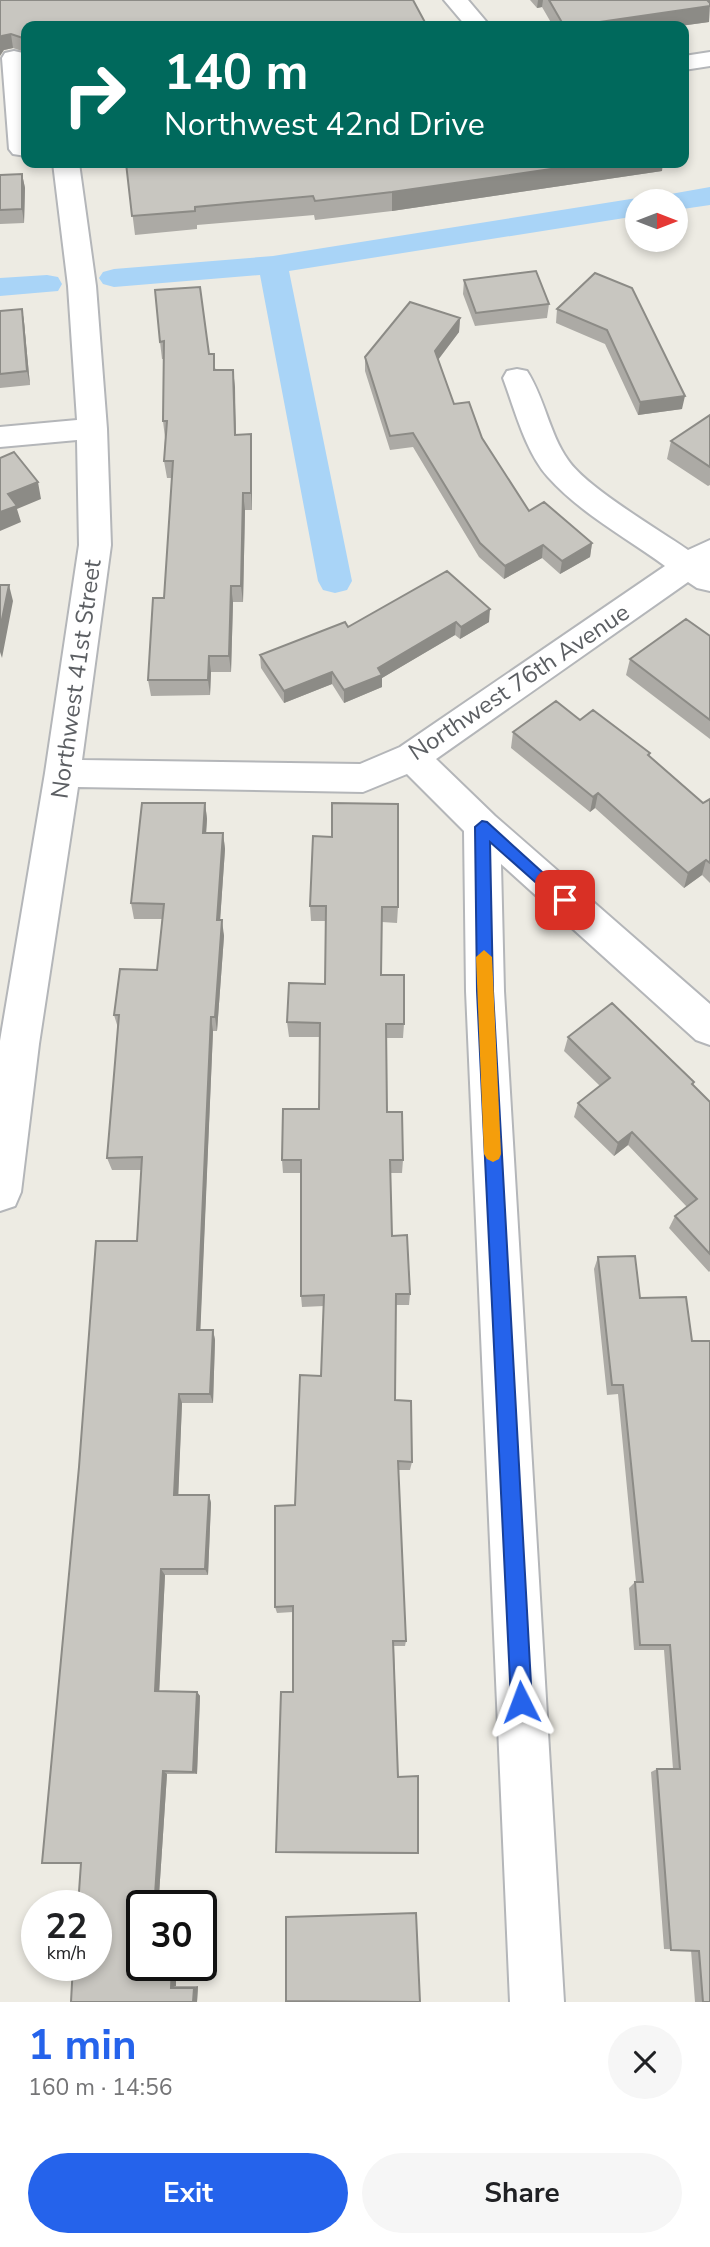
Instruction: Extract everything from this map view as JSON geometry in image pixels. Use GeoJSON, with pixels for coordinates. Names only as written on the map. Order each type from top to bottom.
{"type":"FeatureCollection","features":[{"type":"Feature","properties":{"kind":"street"},"geometry":{"type":"LineString","coordinates":[[456,0],[474,21]]}},
{"type":"Feature","properties":{"kind":"street"},"geometry":{"type":"LineString","coordinates":[[14,58],[16,149]]}},
{"type":"Feature","properties":{"kind":"street"},"geometry":{"type":"LineString","coordinates":[[689,62],[710,59]]}},
{"type":"Feature","properties":{"kind":"street","name":"Northwest 41st Street"},"geometry":{"type":"LineString","coordinates":[[0,1192],[9,1043],[63,773],[95,545],[92,429],[82,286],[67,168]]}},
{"type":"Feature","properties":{"kind":"street"},"geometry":{"type":"LineString","coordinates":[[517,378],[542,443],[558,469],[591,498],[703,566]]}},
{"type":"Feature","properties":{"kind":"street"},"geometry":{"type":"LineString","coordinates":[[0,437],[92,429]]}},
{"type":"Feature","properties":{"kind":"street","name":"Northwest 76th Avenue"},"geometry":{"type":"LineString","coordinates":[[63,773],[363,778],[412,757],[703,566]]}},
{"type":"Feature","properties":{"kind":"street"},"geometry":{"type":"LineString","coordinates":[[412,757],[482,827],[710,1028]]}},
{"type":"Feature","properties":{"kind":"street"},"geometry":{"type":"LineString","coordinates":[[482,827],[485,991],[537,2002]]}},
{"type":"Feature","properties":{"kind":"building"},"geometry":{"type":"Polygon","coordinates":[[[0,0],[413,0],[424,21],[21,21],[21,37],[11,34],[0,38],[0,0]]]}},
{"type":"Feature","properties":{"kind":"building"},"geometry":{"type":"Polygon","coordinates":[[[549,0],[707,0],[710,3],[710,6],[606,21],[561,21],[549,0]]]}},
{"type":"Feature","properties":{"kind":"building"},"geometry":{"type":"Polygon","coordinates":[[[127,168],[558,168],[315,201],[313,196],[132,216],[127,168]]]}},
{"type":"Feature","properties":{"kind":"building"},"geometry":{"type":"Polygon","coordinates":[[[22,174],[22,209],[0,210],[0,175],[22,174]]]}},
{"type":"Feature","properties":{"kind":"building"},"geometry":{"type":"Polygon","coordinates":[[[536,271],[549,304],[476,313],[464,280],[536,271]]]}},
{"type":"Feature","properties":{"kind":"building"},"geometry":{"type":"Polygon","coordinates":[[[595,273],[632,288],[685,396],[640,402],[607,330],[557,309],[595,273]]]}},
{"type":"Feature","properties":{"kind":"building"},"geometry":{"type":"Polygon","coordinates":[[[200,287],[209,354],[214,354],[214,370],[233,370],[235,435],[251,434],[251,493],[243,493],[241,586],[231,586],[229,656],[209,656],[208,680],[148,680],[153,598],[164,598],[173,461],[164,461],[167,421],[163,421],[164,341],[160,342],[155,290],[200,287]]]}},
{"type":"Feature","properties":{"kind":"building"},"geometry":{"type":"Polygon","coordinates":[[[410,302],[460,318],[435,351],[454,404],[469,402],[482,438],[529,511],[544,502],[592,543],[562,561],[543,545],[505,566],[480,543],[413,433],[390,436],[365,357],[410,302]]]}},
{"type":"Feature","properties":{"kind":"building"},"geometry":{"type":"Polygon","coordinates":[[[22,309],[27,371],[0,374],[0,311],[22,309]]]}},
{"type":"Feature","properties":{"kind":"building"},"geometry":{"type":"Polygon","coordinates":[[[710,415],[710,467],[671,441],[710,415]]]}},
{"type":"Feature","properties":{"kind":"building"},"geometry":{"type":"Polygon","coordinates":[[[14,452],[38,482],[8,494],[17,506],[0,512],[0,458],[14,452]]]}},
{"type":"Feature","properties":{"kind":"building"},"geometry":{"type":"Polygon","coordinates":[[[447,571],[490,609],[461,627],[456,622],[378,668],[382,675],[344,690],[332,672],[284,691],[260,655],[345,622],[348,627],[447,571]]]}},
{"type":"Feature","properties":{"kind":"building"},"geometry":{"type":"Polygon","coordinates":[[[0,585],[9,585],[0,629],[0,585]]]}},
{"type":"Feature","properties":{"kind":"building"},"geometry":{"type":"Polygon","coordinates":[[[686,619],[710,636],[710,720],[630,659],[686,619]]]}},
{"type":"Feature","properties":{"kind":"building"},"geometry":{"type":"Polygon","coordinates":[[[556,701],[580,720],[593,710],[650,753],[648,755],[703,803],[710,799],[710,863],[706,860],[688,873],[598,793],[593,797],[513,732],[556,701]]]}},
{"type":"Feature","properties":{"kind":"building"},"geometry":{"type":"Polygon","coordinates":[[[142,803],[205,803],[203,833],[223,833],[217,920],[222,920],[215,1017],[211,1017],[197,1330],[213,1330],[210,1394],[179,1394],[174,1495],[209,1495],[205,1569],[161,1569],[155,1691],[197,1692],[193,1772],[163,1771],[155,1890],[126,1890],[126,1981],[171,1981],[171,1988],[194,1988],[193,2002],[71,2002],[72,1981],[112,1981],[112,1890],[79,1890],[81,1863],[42,1863],[79,1467],[96,1241],[137,1241],[142,1157],[107,1158],[119,1015],[114,1015],[120,969],[157,970],[164,904],[131,903],[142,803]]]}},
{"type":"Feature","properties":{"kind":"building"},"geometry":{"type":"Polygon","coordinates":[[[332,803],[398,804],[398,907],[382,907],[381,975],[404,975],[404,1024],[386,1024],[387,1112],[402,1112],[403,1160],[390,1160],[392,1236],[407,1235],[410,1294],[396,1294],[395,1400],[411,1401],[412,1462],[398,1461],[406,1641],[393,1641],[398,1777],[418,1776],[418,1853],[276,1852],[281,1692],[293,1692],[293,1606],[275,1607],[275,1506],[295,1505],[300,1375],[321,1376],[324,1295],[301,1296],[301,1160],[282,1160],[283,1109],[319,1109],[320,1023],[287,1022],[289,983],[325,984],[326,906],[310,906],[313,836],[332,837],[332,803]]]}},
{"type":"Feature","properties":{"kind":"building"},"geometry":{"type":"Polygon","coordinates":[[[612,1003],[694,1082],[692,1084],[710,1102],[710,1254],[675,1216],[697,1199],[632,1132],[618,1143],[578,1103],[610,1078],[568,1037],[612,1003]]]}},
{"type":"Feature","properties":{"kind":"building"},"geometry":{"type":"Polygon","coordinates":[[[635,1256],[640,1298],[686,1297],[692,1341],[710,1341],[710,2002],[703,2002],[699,1951],[671,1950],[657,1769],[680,1769],[670,1645],[640,1645],[635,1582],[643,1582],[623,1385],[612,1385],[598,1257],[635,1256]]]}},
{"type":"Feature","properties":{"kind":"building"},"geometry":{"type":"Polygon","coordinates":[[[416,1913],[420,2002],[286,2001],[286,1917],[416,1913]]]}},
{"type":"Feature","properties":{"kind":"waterway"},"geometry":{"type":"LineString","coordinates":[[688,199],[710,196]]}},
{"type":"Feature","properties":{"kind":"waterway"},"geometry":{"type":"LineString","coordinates":[[273,265],[625,209]]}},
{"type":"Feature","properties":{"kind":"waterway"},"geometry":{"type":"LineString","coordinates":[[114,278],[273,265]]}},
{"type":"Feature","properties":{"kind":"waterway"},"geometry":{"type":"LineString","coordinates":[[273,265],[335,581]]}},
{"type":"Feature","properties":{"kind":"waterway"},"geometry":{"type":"LineString","coordinates":[[0,287],[47,284]]}},
{"type":"Feature","properties":{"kind":"slow traffic"},"geometry":{"type":"LineString","coordinates":[[484,957],[493,1154]]}},
{"type":"Feature","properties":{"kind":"route"},"geometry":{"type":"LineString","coordinates":[[521,1702],[485,991],[482,827],[565,900]]}}]}
